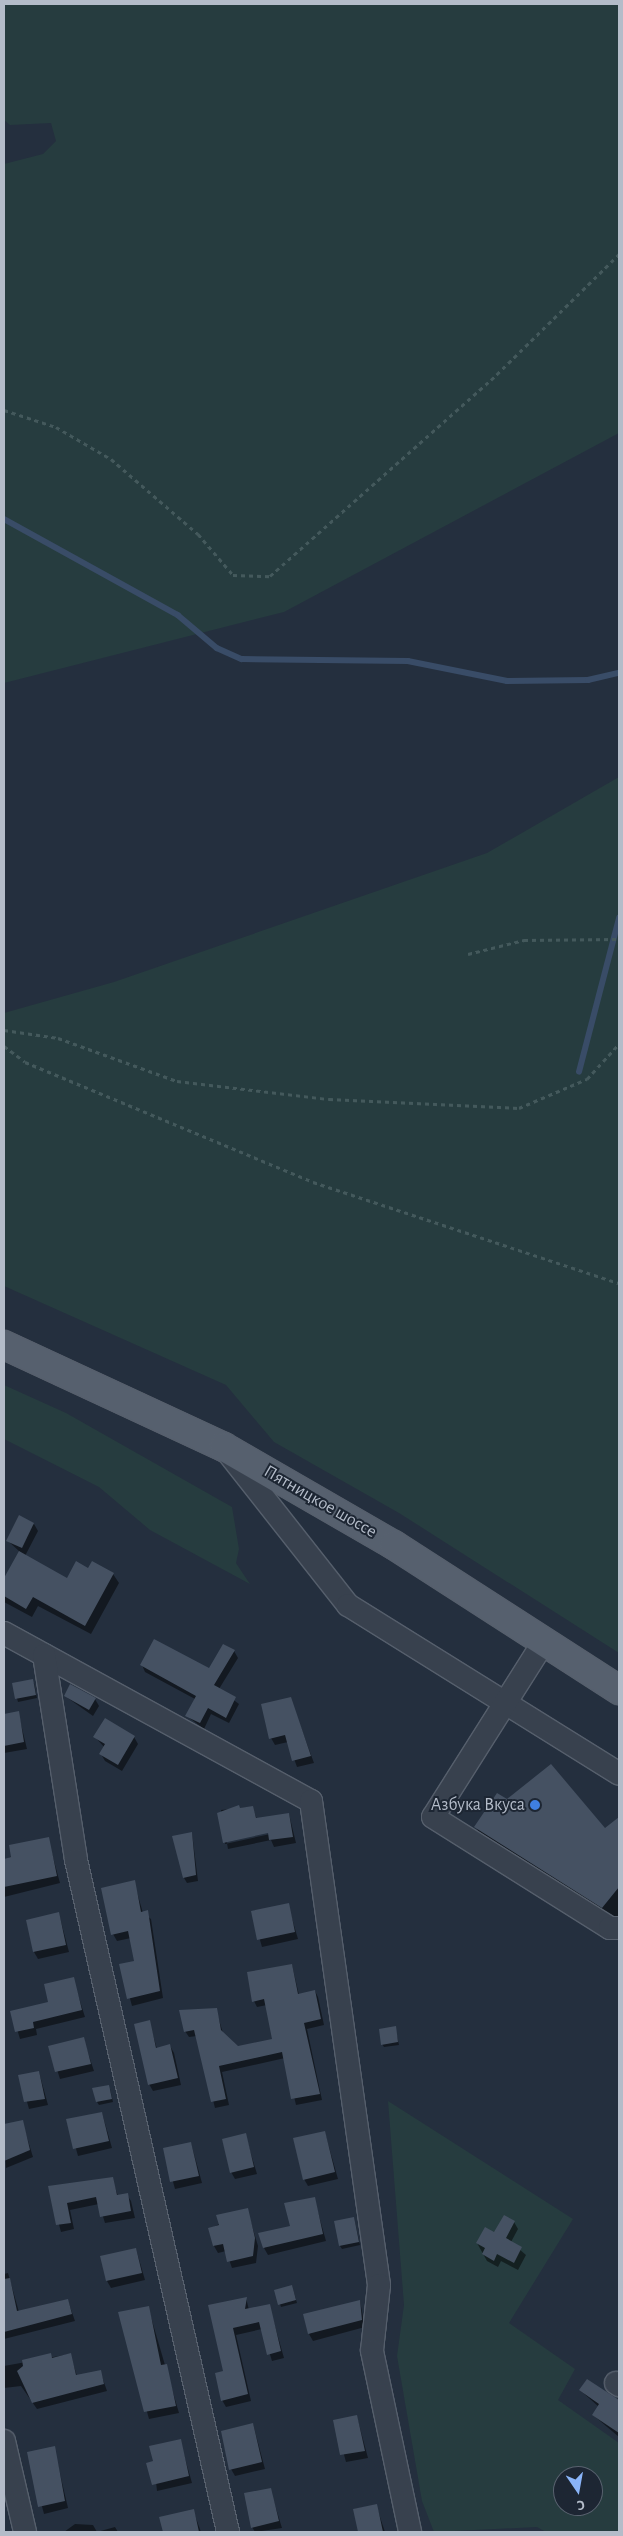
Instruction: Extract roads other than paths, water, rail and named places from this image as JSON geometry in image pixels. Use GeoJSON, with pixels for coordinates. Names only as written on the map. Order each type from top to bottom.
{"type":"FeatureCollection","features":[{"type":"Feature","properties":{"kind":"main road","name":"Пятницкое шоссе"},"geometry":{"type":"LineString","coordinates":[[4,1345],[224,1447],[545,1640],[619,1690]]}},
{"type":"Feature","properties":{"kind":"street"},"geometry":{"type":"LineString","coordinates":[[224,1447],[348,1605],[505,1701],[619,1774]]}},
{"type":"Feature","properties":{"kind":"street"},"geometry":{"type":"LineString","coordinates":[[4,1633],[311,1801],[379,2285],[372,2351],[410,2532]]}},
{"type":"Feature","properties":{"kind":"street"},"geometry":{"type":"LineString","coordinates":[[545,1640],[433,1817],[610,1928],[619,1928]]}},
{"type":"Feature","properties":{"kind":"street"},"geometry":{"type":"LineString","coordinates":[[44,1655],[76,1860],[228,2532]]}},
{"type":"Feature","properties":{"kind":"street"},"geometry":{"type":"LineString","coordinates":[[4,2441],[25,2532]]}},
{"type":"Feature","properties":{"kind":"waterway"},"geometry":{"type":"LineString","coordinates":[[4,519],[178,615],[217,648],[242,659],[408,661],[507,681],[588,680],[619,673]]}},
{"type":"Feature","properties":{"kind":"waterway"},"geometry":{"type":"LineString","coordinates":[[579,1072],[619,918]]}},
{"type":"Feature","properties":{"kind":"place","name":"Азбука Вкуса"},"geometry":{"type":"Point","coordinates":[535,1805]}}]}
